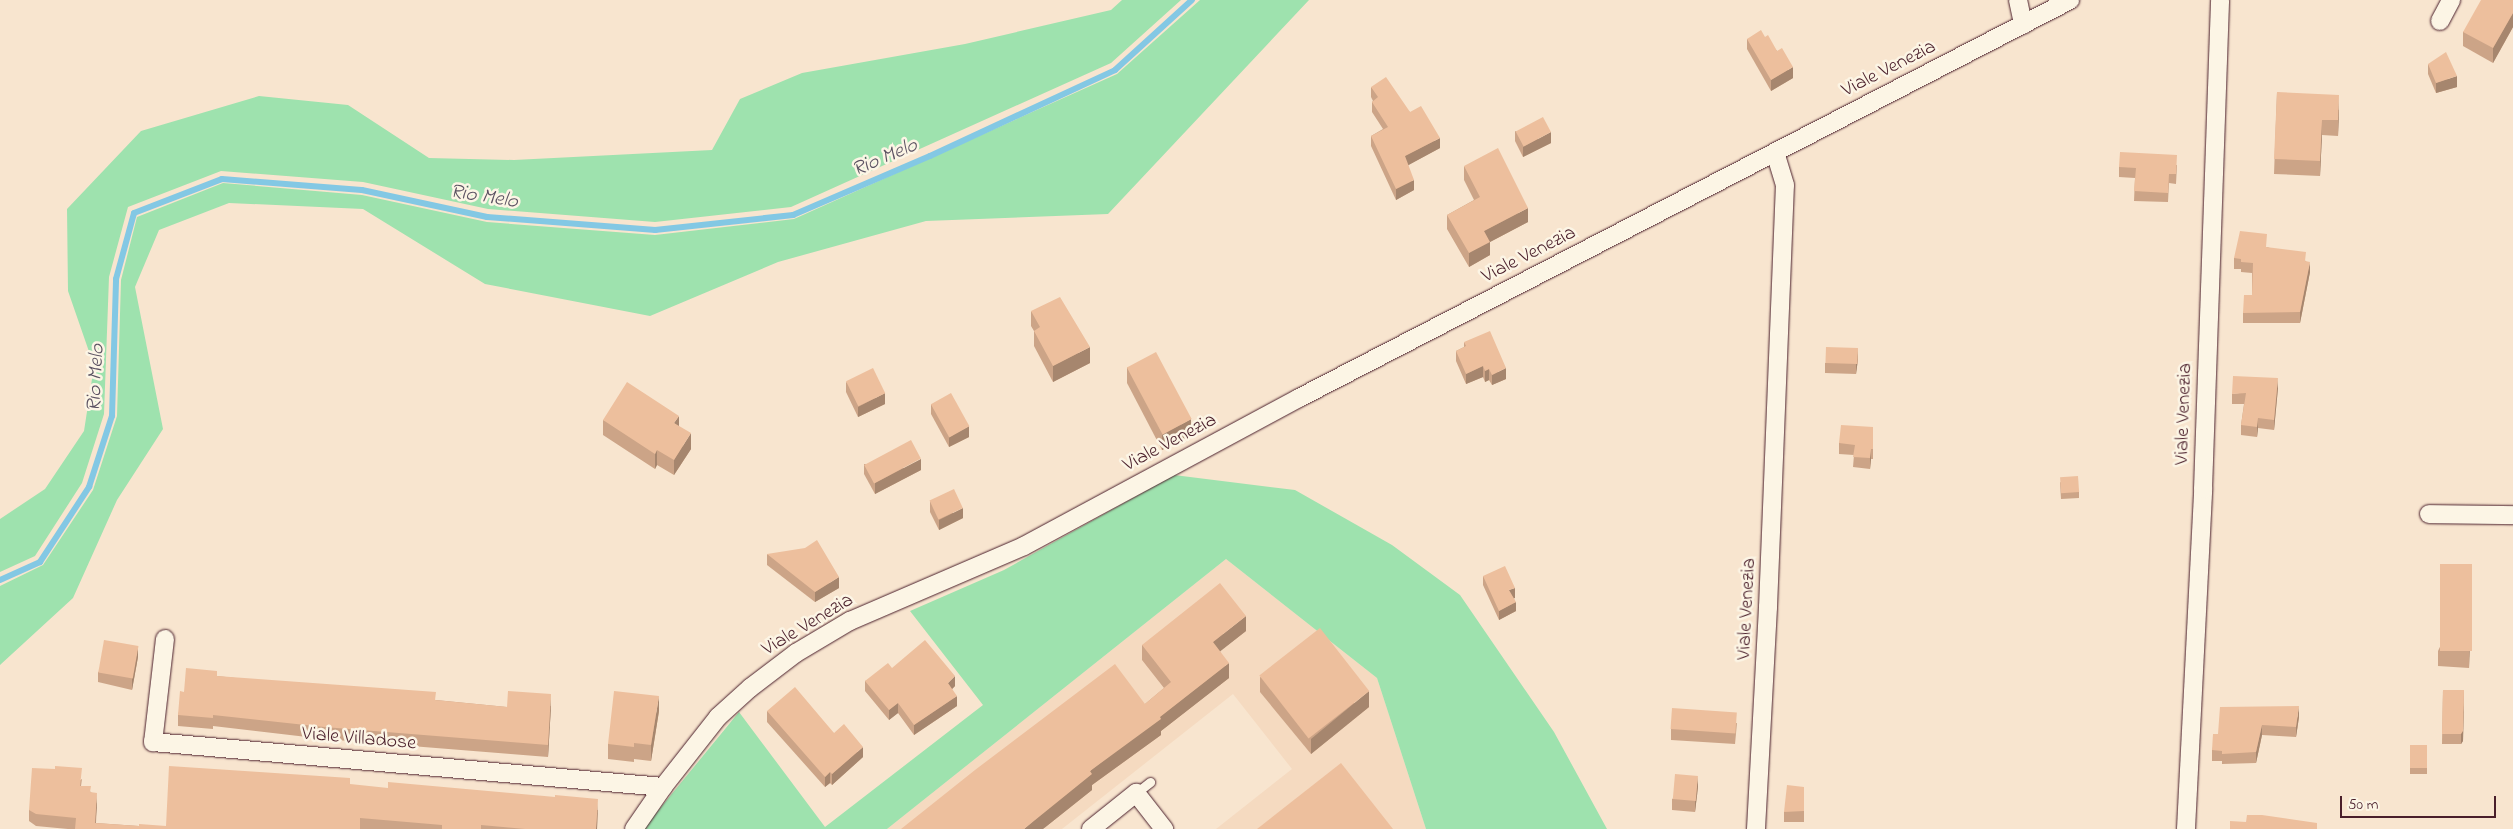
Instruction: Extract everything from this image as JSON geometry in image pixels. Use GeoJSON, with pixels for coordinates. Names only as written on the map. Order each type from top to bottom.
{"type":"FeatureCollection","features":[{"type":"Feature","properties":{"kind":"street"},"geometry":{"type":"LineString","coordinates":[[2018,0],[2023,24]]}},
{"type":"Feature","properties":{"kind":"street","name":"Viale Venezia"},"geometry":{"type":"LineString","coordinates":[[634,829],[718,717],[750,688],[796,653],[850,621],[1024,546],[1298,398],[2070,0]]}},
{"type":"Feature","properties":{"kind":"street","name":"Viale Venezia"},"geometry":{"type":"LineString","coordinates":[[2186,829],[2203,489],[2220,0]]}},
{"type":"Feature","properties":{"kind":"street"},"geometry":{"type":"LineString","coordinates":[[2440,21],[2451,0]]}},
{"type":"Feature","properties":{"kind":"street","name":"Viale Venezia"},"geometry":{"type":"LineString","coordinates":[[1756,829],[1768,607],[1785,185],[1775,152]]}},
{"type":"Feature","properties":{"kind":"street"},"geometry":{"type":"LineString","coordinates":[[2429,514],[2513,515]]}},
{"type":"Feature","properties":{"kind":"street","name":"Viale Villadose"},"geometry":{"type":"LineString","coordinates":[[165,639],[154,742],[664,787]]}},
{"type":"Feature","properties":{"kind":"street"},"geometry":{"type":"LineString","coordinates":[[1091,829],[1136,793],[1164,829]]}},
{"type":"Feature","properties":{"kind":"lane"},"geometry":{"type":"LineString","coordinates":[[1136,793],[1150,782]]}},
{"type":"Feature","properties":{"kind":"shaded area"},"geometry":{"type":"Polygon","coordinates":[[[1226,559],[1377,678],[1426,829],[1216,829],[1292,769],[1233,694],[1062,829],[887,829],[1226,559]]]}},
{"type":"Feature","properties":{"kind":"green space"},"geometry":{"type":"Polygon","coordinates":[[[1122,0],[1181,0],[1111,63],[791,207],[655,222],[488,209],[363,182],[221,171],[128,207],[109,277],[104,414],[82,483],[35,556],[0,572],[0,519],[45,489],[84,431],[94,366],[68,291],[67,209],[141,131],[259,96],[348,105],[429,158],[514,160],[712,150],[740,99],[802,73],[965,44],[1111,10],[1122,0]]]}},
{"type":"Feature","properties":{"kind":"green space"},"geometry":{"type":"Polygon","coordinates":[[[1200,0],[1309,0],[1108,214],[926,221],[778,262],[650,316],[485,284],[363,209],[229,203],[159,230],[135,287],[163,429],[117,500],[73,598],[0,665],[0,586],[43,565],[93,490],[117,416],[121,280],[137,217],[223,183],[362,195],[487,222],[655,235],[794,219],[1117,74],[1200,0]]]}},
{"type":"Feature","properties":{"kind":"green space"},"geometry":{"type":"Polygon","coordinates":[[[1174,475],[1295,490],[1392,545],[1460,595],[1554,732],[1607,829],[1426,829],[1377,678],[1226,559],[887,829],[643,829],[739,712],[825,827],[983,705],[910,611],[1004,570],[1174,475]]]}},
{"type":"Feature","properties":{"kind":"building"},"geometry":{"type":"Polygon","coordinates":[[[2481,0],[2513,0],[2513,13],[2493,48],[2463,32],[2481,0]]]}},
{"type":"Feature","properties":{"kind":"building"},"geometry":{"type":"Polygon","coordinates":[[[1761,30],[1765,37],[1768,35],[1777,51],[1782,48],[1793,67],[1771,80],[1747,39],[1761,30]]]}},
{"type":"Feature","properties":{"kind":"building"},"geometry":{"type":"Polygon","coordinates":[[[2446,52],[2457,76],[2436,83],[2428,64],[2446,52]]]}},
{"type":"Feature","properties":{"kind":"building"},"geometry":{"type":"Polygon","coordinates":[[[1386,77],[1410,112],[1421,106],[1440,138],[1405,156],[1414,180],[1396,189],[1371,136],[1388,127],[1372,102],[1378,97],[1371,87],[1386,77]]]}},
{"type":"Feature","properties":{"kind":"building"},"geometry":{"type":"Polygon","coordinates":[[[2277,92],[2339,95],[2338,120],[2322,120],[2320,161],[2274,159],[2277,92]]]}},
{"type":"Feature","properties":{"kind":"building"},"geometry":{"type":"Polygon","coordinates":[[[1543,117],[1551,132],[1524,147],[1516,132],[1543,117]]]}},
{"type":"Feature","properties":{"kind":"building"},"geometry":{"type":"Polygon","coordinates":[[[1498,148],[1528,208],[1484,231],[1490,242],[1469,253],[1447,215],[1480,197],[1464,166],[1498,148]]]}},
{"type":"Feature","properties":{"kind":"building"},"geometry":{"type":"Polygon","coordinates":[[[2120,152],[2177,155],[2176,174],[2169,174],[2168,193],[2134,191],[2136,168],[2119,167],[2120,152]]]}},
{"type":"Feature","properties":{"kind":"building"},"geometry":{"type":"Polygon","coordinates":[[[2240,231],[2267,234],[2266,247],[2306,252],[2305,261],[2310,262],[2300,312],[2243,313],[2244,295],[2252,295],[2253,263],[2241,262],[2241,259],[2234,258],[2240,231]]]}},
{"type":"Feature","properties":{"kind":"building"},"geometry":{"type":"Polygon","coordinates":[[[1060,297],[1090,347],[1053,366],[1034,331],[1040,327],[1031,311],[1060,297]]]}},
{"type":"Feature","properties":{"kind":"building"},"geometry":{"type":"Polygon","coordinates":[[[1490,331],[1506,368],[1492,375],[1489,369],[1485,371],[1483,366],[1466,374],[1456,351],[1466,346],[1464,342],[1490,331]]]}},
{"type":"Feature","properties":{"kind":"building"},"geometry":{"type":"Polygon","coordinates":[[[1826,347],[1858,348],[1857,364],[1825,363],[1826,347]]]}},
{"type":"Feature","properties":{"kind":"building"},"geometry":{"type":"Polygon","coordinates":[[[1156,352],[1192,419],[1163,435],[1127,367],[1156,352]]]}},
{"type":"Feature","properties":{"kind":"building"},"geometry":{"type":"Polygon","coordinates":[[[873,368],[885,393],[858,406],[846,381],[873,368]]]}},
{"type":"Feature","properties":{"kind":"building"},"geometry":{"type":"Polygon","coordinates":[[[2233,376],[2278,378],[2274,420],[2258,418],[2257,427],[2241,425],[2246,393],[2232,394],[2233,376]]]}},
{"type":"Feature","properties":{"kind":"building"},"geometry":{"type":"Polygon","coordinates":[[[627,382],[679,416],[674,423],[691,433],[674,460],[657,450],[655,454],[603,420],[627,382]]]}},
{"type":"Feature","properties":{"kind":"building"},"geometry":{"type":"Polygon","coordinates":[[[951,393],[969,426],[949,437],[931,404],[951,393]]]}},
{"type":"Feature","properties":{"kind":"building"},"geometry":{"type":"Polygon","coordinates":[[[1841,425],[1873,427],[1873,449],[1871,449],[1870,458],[1853,457],[1855,445],[1839,443],[1841,425]]]}},
{"type":"Feature","properties":{"kind":"building"},"geometry":{"type":"Polygon","coordinates":[[[911,440],[921,459],[874,483],[864,465],[911,440]]]}},
{"type":"Feature","properties":{"kind":"building"},"geometry":{"type":"Polygon","coordinates":[[[2078,476],[2079,492],[2061,493],[2060,477],[2078,476]]]}},
{"type":"Feature","properties":{"kind":"building"},"geometry":{"type":"Polygon","coordinates":[[[954,489],[963,508],[938,519],[930,500],[954,489]]]}},
{"type":"Feature","properties":{"kind":"building"},"geometry":{"type":"Polygon","coordinates":[[[817,540],[839,577],[815,592],[767,554],[805,548],[817,540]]]}},
{"type":"Feature","properties":{"kind":"building"},"geometry":{"type":"Polygon","coordinates":[[[2440,564],[2472,564],[2472,651],[2440,651],[2440,564]]]}},
{"type":"Feature","properties":{"kind":"building"},"geometry":{"type":"Polygon","coordinates":[[[1505,566],[1515,588],[1509,590],[1516,602],[1499,611],[1483,576],[1505,566]]]}},
{"type":"Feature","properties":{"kind":"building"},"geometry":{"type":"Polygon","coordinates":[[[1220,583],[1246,616],[1213,642],[1229,663],[1160,717],[1161,719],[1090,771],[1092,774],[1024,829],[901,829],[975,770],[1115,664],[1145,704],[1171,682],[1142,645],[1220,583]]]}},
{"type":"Feature","properties":{"kind":"building"},"geometry":{"type":"Polygon","coordinates":[[[1320,628],[1369,691],[1309,738],[1259,675],[1320,628]]]}},
{"type":"Feature","properties":{"kind":"building"},"geometry":{"type":"Polygon","coordinates":[[[104,640],[138,646],[133,679],[98,672],[104,640]]]}},
{"type":"Feature","properties":{"kind":"building"},"geometry":{"type":"Polygon","coordinates":[[[925,640],[955,676],[948,683],[957,696],[914,725],[898,703],[889,710],[865,681],[888,663],[892,668],[925,640]]]}},
{"type":"Feature","properties":{"kind":"building"},"geometry":{"type":"Polygon","coordinates":[[[186,668],[217,671],[217,676],[436,692],[435,700],[507,707],[508,691],[551,694],[548,745],[324,727],[213,715],[213,718],[178,715],[180,691],[184,692],[186,668]]]}},
{"type":"Feature","properties":{"kind":"building"},"geometry":{"type":"Polygon","coordinates":[[[795,687],[834,733],[844,724],[863,747],[832,774],[830,772],[825,777],[767,711],[795,687]]]}},
{"type":"Feature","properties":{"kind":"building"},"geometry":{"type":"Polygon","coordinates":[[[2443,690],[2464,690],[2463,731],[2461,734],[2442,734],[2443,690]]]}},
{"type":"Feature","properties":{"kind":"building"},"geometry":{"type":"Polygon","coordinates":[[[614,691],[659,696],[651,745],[634,743],[634,747],[608,744],[614,691]]]}},
{"type":"Feature","properties":{"kind":"building"},"geometry":{"type":"Polygon","coordinates":[[[2299,706],[2296,727],[2262,725],[2256,752],[2222,754],[2222,751],[2212,750],[2213,734],[2218,734],[2220,707],[2299,706]]]}},
{"type":"Feature","properties":{"kind":"building"},"geometry":{"type":"Polygon","coordinates":[[[1672,708],[1737,713],[1735,733],[1671,729],[1672,708]]]}},
{"type":"Feature","properties":{"kind":"building"},"geometry":{"type":"Polygon","coordinates":[[[2410,745],[2427,745],[2427,768],[2410,768],[2410,745]]]}},
{"type":"Feature","properties":{"kind":"building"},"geometry":{"type":"Polygon","coordinates":[[[1341,763],[1393,829],[1257,829],[1341,763]]]}},
{"type":"Feature","properties":{"kind":"building"},"geometry":{"type":"Polygon","coordinates":[[[55,766],[82,768],[80,786],[91,786],[90,792],[97,793],[95,823],[166,826],[169,766],[350,778],[350,784],[388,788],[388,782],[598,799],[596,829],[525,829],[481,825],[481,829],[442,829],[442,825],[360,818],[360,829],[75,829],[76,818],[36,814],[29,810],[32,768],[55,769],[55,766]]]}},
{"type":"Feature","properties":{"kind":"building"},"geometry":{"type":"Polygon","coordinates":[[[1675,774],[1698,776],[1696,801],[1673,799],[1675,774]]]}},
{"type":"Feature","properties":{"kind":"building"},"geometry":{"type":"Polygon","coordinates":[[[1787,785],[1804,787],[1804,811],[1784,812],[1787,785]]]}},
{"type":"Feature","properties":{"kind":"building"},"geometry":{"type":"Polygon","coordinates":[[[2247,815],[2262,815],[2317,823],[2317,829],[2230,829],[2230,821],[2246,822],[2247,815]]]}},
{"type":"Feature","properties":{"kind":"waterway","name":"Rio Melo"},"geometry":{"type":"LineString","coordinates":[[0,580],[40,562],[89,487],[112,416],[116,279],[134,213],[222,179],[362,190],[487,217],[655,230],[793,215],[930,156],[1115,70],[1192,0]]}}]}
